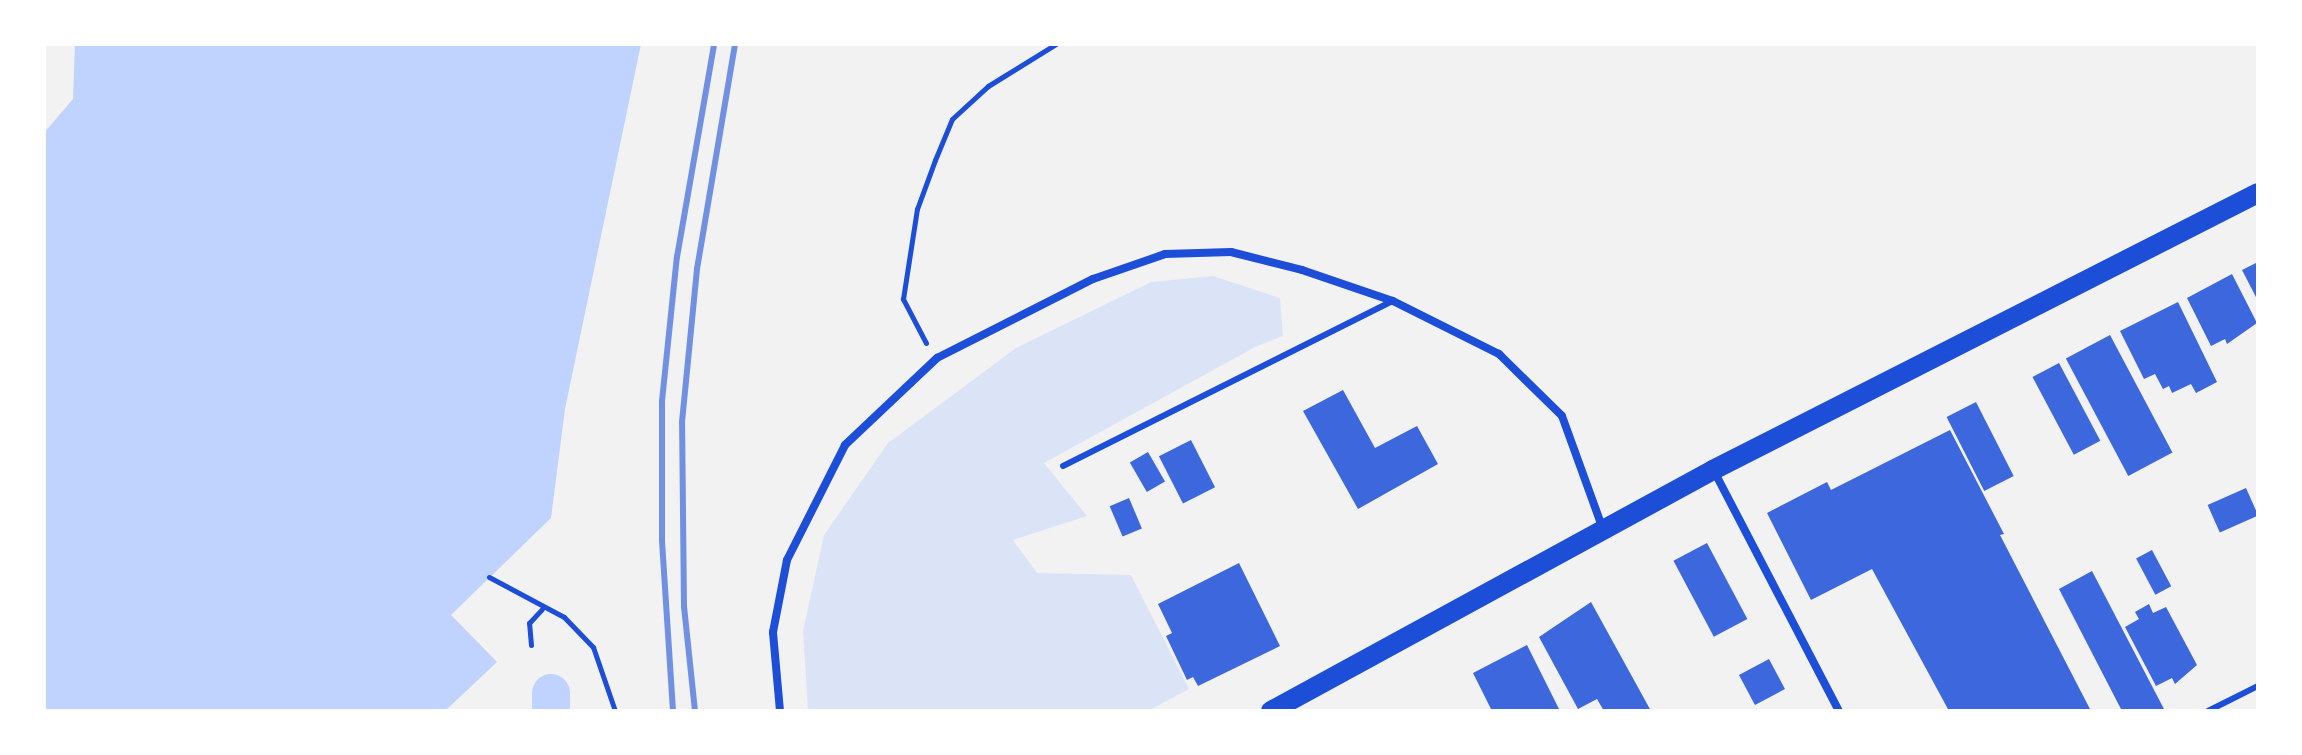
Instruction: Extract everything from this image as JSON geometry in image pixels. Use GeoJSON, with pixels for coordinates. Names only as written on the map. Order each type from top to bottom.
{"type":"FeatureCollection","features":[{"type":"Feature","properties":{"kind":"main road"},"geometry":{"type":"LineString","coordinates":[[1271,711],[1713,470],[2258,193]]}},
{"type":"Feature","properties":{"kind":"street"},"geometry":{"type":"LineString","coordinates":[[780,711],[773,632],[787,560],[845,445],[937,358],[1093,279],[1165,254],[1231,252],[1393,301],[1499,354],[1534,383],[1562,416],[1604,530]]}},
{"type":"Feature","properties":{"kind":"street"},"geometry":{"type":"LineString","coordinates":[[1713,470],[1839,711]]}},
{"type":"Feature","properties":{"kind":"lane"},"geometry":{"type":"LineString","coordinates":[[1063,466],[1393,301]]}},
{"type":"Feature","properties":{"kind":"lane"},"geometry":{"type":"LineString","coordinates":[[2208,711],[2258,686]]}},
{"type":"Feature","properties":{"kind":"path"},"geometry":{"type":"LineString","coordinates":[[937,358],[903,299],[917,209],[935,160],[952,119],[988,86],[1056,44]]}},
{"type":"Feature","properties":{"kind":"path"},"geometry":{"type":"LineString","coordinates":[[489,577],[542,609],[564,617],[593,647],[615,711]]}},
{"type":"Feature","properties":{"kind":"path"},"geometry":{"type":"LineString","coordinates":[[531,645],[529,623],[542,609]]}},
{"type":"Feature","properties":{"kind":"shaded area"},"geometry":{"type":"Polygon","coordinates":[[[1213,276],[1280,298],[1283,336],[1257,346],[1044,463],[1087,516],[1013,540],[1037,573],[1131,575],[1189,689],[1148,711],[808,711],[803,631],[824,535],[888,443],[1016,348],[1151,282],[1213,276]]]}},
{"type":"Feature","properties":{"kind":"water"},"geometry":{"type":"Polygon","coordinates":[[[75,44],[641,44],[565,409],[551,518],[451,615],[497,662],[445,711],[44,711],[44,133],[73,99],[75,44]]]}},
{"type":"Feature","properties":{"kind":"building"},"geometry":{"type":"Polygon","coordinates":[[[2258,262],[2258,301],[2242,270],[2258,262]]]}},
{"type":"Feature","properties":{"kind":"building"},"geometry":{"type":"Polygon","coordinates":[[[2232,274],[2257,323],[2227,344],[2225,339],[2211,346],[2187,298],[2232,274]]]}},
{"type":"Feature","properties":{"kind":"building"},"geometry":{"type":"Polygon","coordinates":[[[2178,302],[2217,382],[2196,393],[2191,384],[2172,393],[2169,386],[2163,389],[2155,374],[2144,379],[2120,331],[2178,302]]]}},
{"type":"Feature","properties":{"kind":"building"},"geometry":{"type":"Polygon","coordinates":[[[2110,335],[2172,452],[2128,476],[2066,358],[2110,335]]]}},
{"type":"Feature","properties":{"kind":"building"},"geometry":{"type":"Polygon","coordinates":[[[2059,363],[2100,441],[2074,455],[2033,377],[2059,363]]]}},
{"type":"Feature","properties":{"kind":"building"},"geometry":{"type":"Polygon","coordinates":[[[1343,390],[1375,448],[1417,426],[1438,464],[1358,509],[1303,411],[1343,390]]]}},
{"type":"Feature","properties":{"kind":"building"},"geometry":{"type":"Polygon","coordinates":[[[1976,402],[2014,476],[1984,491],[1947,417],[1976,402]]]}},
{"type":"Feature","properties":{"kind":"building"},"geometry":{"type":"Polygon","coordinates":[[[1950,430],[2004,534],[2000,535],[2091,711],[1949,711],[1872,569],[1811,600],[1767,513],[1827,482],[1831,490],[1950,430]]]}},
{"type":"Feature","properties":{"kind":"building"},"geometry":{"type":"Polygon","coordinates":[[[1191,440],[1215,487],[1183,504],[1159,456],[1191,440]]]}},
{"type":"Feature","properties":{"kind":"building"},"geometry":{"type":"Polygon","coordinates":[[[1148,452],[1165,481],[1147,492],[1130,462],[1148,452]]]}},
{"type":"Feature","properties":{"kind":"building"},"geometry":{"type":"Polygon","coordinates":[[[2246,488],[2258,515],[2220,532],[2208,505],[2246,488]]]}},
{"type":"Feature","properties":{"kind":"building"},"geometry":{"type":"Polygon","coordinates":[[[1129,498],[1142,528],[1123,537],[1110,506],[1129,498]]]}},
{"type":"Feature","properties":{"kind":"building"},"geometry":{"type":"Polygon","coordinates":[[[1707,543],[1747,619],[1714,637],[1673,561],[1707,543]]]}},
{"type":"Feature","properties":{"kind":"building"},"geometry":{"type":"Polygon","coordinates":[[[2152,550],[2171,586],[2155,595],[2136,558],[2152,550]]]}},
{"type":"Feature","properties":{"kind":"building"},"geometry":{"type":"Polygon","coordinates":[[[1239,563],[1280,646],[1198,686],[1193,677],[1187,680],[1166,636],[1172,633],[1158,604],[1239,563]]]}},
{"type":"Feature","properties":{"kind":"building"},"geometry":{"type":"Polygon","coordinates":[[[2092,571],[2165,711],[2122,711],[2059,589],[2092,571]]]}},
{"type":"Feature","properties":{"kind":"building"},"geometry":{"type":"Polygon","coordinates":[[[1591,602],[1651,711],[1604,711],[1597,699],[1578,709],[1539,637],[1591,602]]]}},
{"type":"Feature","properties":{"kind":"building"},"geometry":{"type":"Polygon","coordinates":[[[2149,604],[2153,613],[2166,607],[2197,665],[2175,684],[2172,678],[2156,686],[2125,627],[2139,619],[2135,612],[2149,604]]]}},
{"type":"Feature","properties":{"kind":"building"},"geometry":{"type":"Polygon","coordinates":[[[1527,645],[1560,711],[1492,711],[1473,673],[1527,645]]]}},
{"type":"Feature","properties":{"kind":"building"},"geometry":{"type":"Polygon","coordinates":[[[1769,659],[1785,689],[1755,705],[1739,675],[1769,659]]]}},
{"type":"Feature","properties":{"kind":"waterway"},"geometry":{"type":"LineString","coordinates":[[551,693],[551,711]]}},
{"type":"Feature","properties":{"kind":"railway"},"geometry":{"type":"LineString","coordinates":[[673,711],[662,540],[662,401],[677,257],[714,44]]}},
{"type":"Feature","properties":{"kind":"railway"},"geometry":{"type":"LineString","coordinates":[[695,711],[684,607],[682,422],[697,269],[735,44]]}}]}
